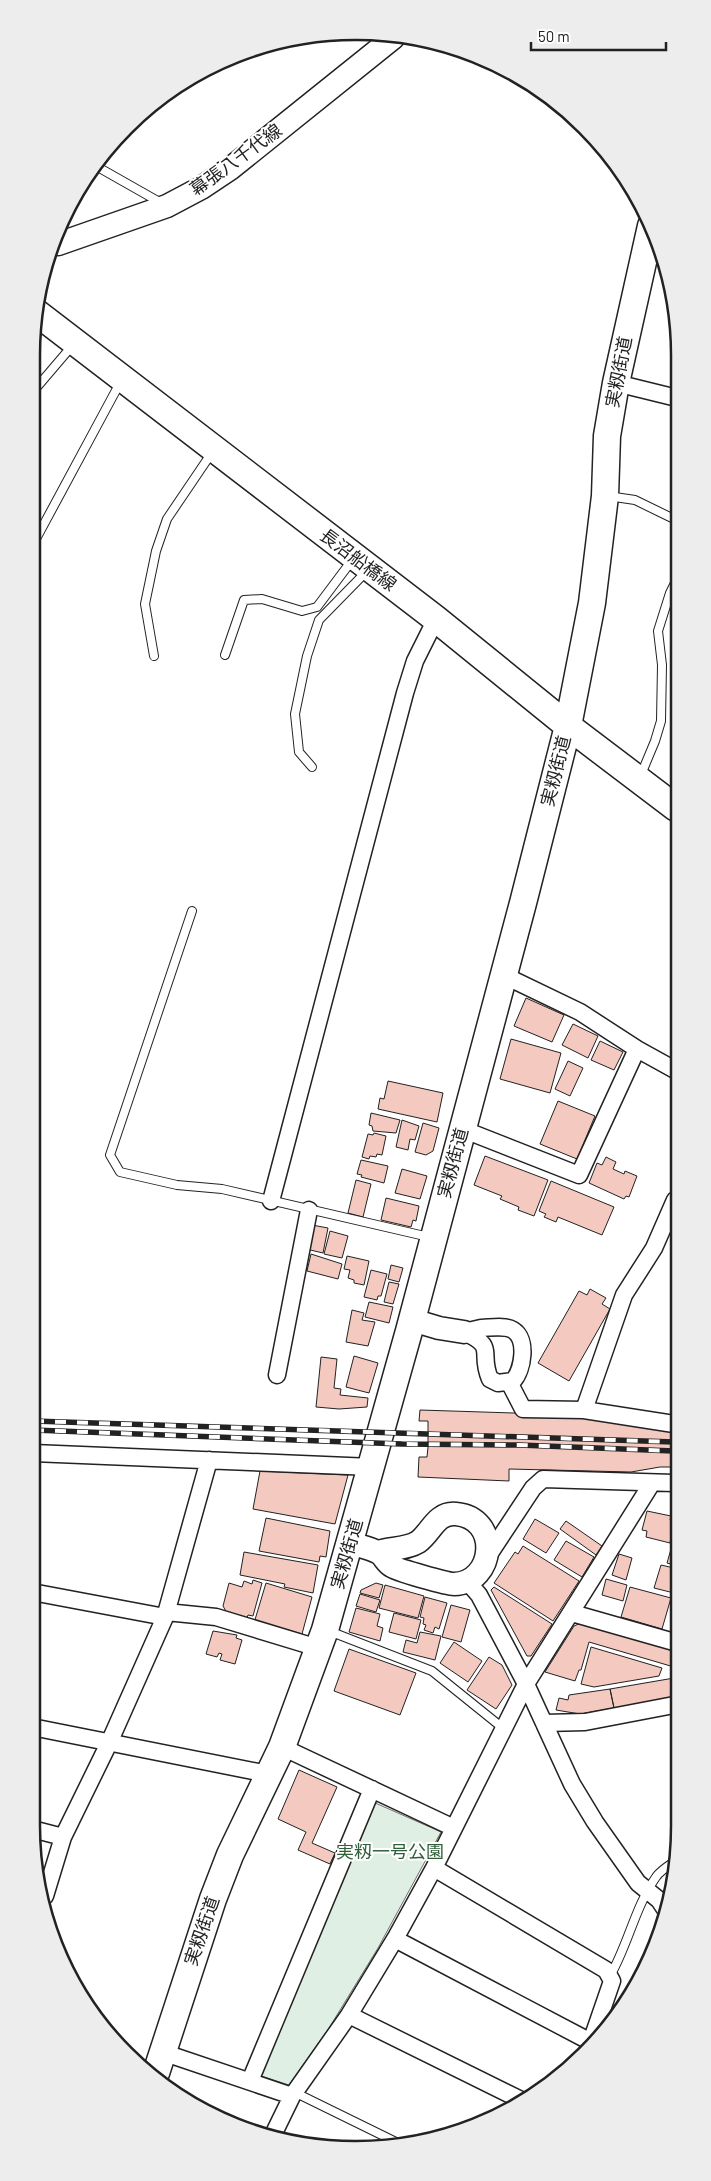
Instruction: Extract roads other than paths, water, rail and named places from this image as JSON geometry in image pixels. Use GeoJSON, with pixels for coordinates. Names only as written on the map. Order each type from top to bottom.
{"type":"FeatureCollection","features":[{"type":"Feature","properties":{"kind":"main road","name":"幕張八千代線"},"geometry":{"type":"LineString","coordinates":[[61,243],[167,206],[202,188],[231,168],[388,42]]}},
{"type":"Feature","properties":{"kind":"main road","name":"実籾街道"},"geometry":{"type":"LineString","coordinates":[[159,2063],[213,1899],[230,1855],[282,1747],[322,1639],[412,1320],[568,726],[592,603],[604,496],[607,436],[616,383],[648,238]]}},
{"type":"Feature","properties":{"kind":"main road","name":"長沼船橋線"},"geometry":{"type":"LineString","coordinates":[[43,317],[436,619],[568,726],[671,804]]}},
{"type":"Feature","properties":{"kind":"main road"},"geometry":{"type":"LineString","coordinates":[[412,1320],[439,1328],[464,1332]]}},
{"type":"Feature","properties":{"kind":"main road"},"geometry":{"type":"LineString","coordinates":[[350,1544],[378,1552],[411,1546],[420,1541],[436,1521],[446,1515],[455,1514],[465,1516],[475,1522],[484,1531],[489,1544],[488,1556],[477,1574],[467,1581],[453,1584],[393,1567],[378,1552]]}},
{"type":"Feature","properties":{"kind":"street"},"geometry":{"type":"LineString","coordinates":[[616,383],[671,397]]}},
{"type":"Feature","properties":{"kind":"street"},"geometry":{"type":"LineString","coordinates":[[271,1201],[405,693],[418,654],[436,619]]}},
{"type":"Feature","properties":{"kind":"street"},"geometry":{"type":"LineString","coordinates":[[502,974],[580,1012],[637,1049],[671,1068]]}},
{"type":"Feature","properties":{"kind":"street"},"geometry":{"type":"LineString","coordinates":[[462,1129],[579,1175],[637,1049]]}},
{"type":"Feature","properties":{"kind":"street"},"geometry":{"type":"LineString","coordinates":[[584,1410],[624,1295],[654,1248],[671,1209]]}},
{"type":"Feature","properties":{"kind":"street"},"geometry":{"type":"LineString","coordinates":[[277,1375],[308,1210]]}},
{"type":"Feature","properties":{"kind":"street"},"geometry":{"type":"LineString","coordinates":[[481,1328],[509,1328],[514,1330],[522,1348],[517,1376],[509,1382],[498,1383],[490,1379],[487,1372],[484,1344],[480,1339],[464,1332],[481,1328]]}},
{"type":"Feature","properties":{"kind":"street"},"geometry":{"type":"LineString","coordinates":[[509,1382],[523,1408],[584,1410],[671,1424]]}},
{"type":"Feature","properties":{"kind":"street"},"geometry":{"type":"LineString","coordinates":[[40,1453],[372,1467]]}},
{"type":"Feature","properties":{"kind":"street"},"geometry":{"type":"LineString","coordinates":[[47,1890],[63,1837],[109,1743],[165,1615],[209,1460]]}},
{"type":"Feature","properties":{"kind":"street"},"geometry":{"type":"LineString","coordinates":[[488,1556],[533,1488],[543,1479],[671,1483]]}},
{"type":"Feature","properties":{"kind":"street"},"geometry":{"type":"LineString","coordinates":[[278,2131],[293,2094],[349,2015],[434,1868],[526,1684],[652,1483]]}},
{"type":"Feature","properties":{"kind":"street"},"geometry":{"type":"LineString","coordinates":[[467,1581],[479,1595],[526,1684],[572,1784],[595,1822],[638,1883],[661,1904]]}},
{"type":"Feature","properties":{"kind":"street"},"geometry":{"type":"LineString","coordinates":[[40,1593],[165,1615],[216,1617],[322,1639]]}},
{"type":"Feature","properties":{"kind":"street"},"geometry":{"type":"LineString","coordinates":[[572,1613],[671,1641]]}},
{"type":"Feature","properties":{"kind":"street"},"geometry":{"type":"LineString","coordinates":[[544,1723],[585,1722],[671,1706]]}},
{"type":"Feature","properties":{"kind":"street"},"geometry":{"type":"LineString","coordinates":[[40,1729],[268,1774]]}},
{"type":"Feature","properties":{"kind":"street"},"geometry":{"type":"LineString","coordinates":[[282,1747],[454,1828]]}},
{"type":"Feature","properties":{"kind":"street"},"geometry":{"type":"LineString","coordinates":[[250,2081],[372,1789]]}},
{"type":"Feature","properties":{"kind":"street"},"geometry":{"type":"LineString","coordinates":[[40,1831],[63,1837]]}},
{"type":"Feature","properties":{"kind":"street"},"geometry":{"type":"LineString","coordinates":[[434,1868],[606,1970],[612,1981],[592,2035]]}},
{"type":"Feature","properties":{"kind":"street"},"geometry":{"type":"LineString","coordinates":[[395,1938],[588,2039]]}},
{"type":"Feature","properties":{"kind":"street"},"geometry":{"type":"LineString","coordinates":[[349,2015],[516,2097]]}},
{"type":"Feature","properties":{"kind":"street"},"geometry":{"type":"LineString","coordinates":[[159,2063],[250,2081],[293,2094]]}},
{"type":"Feature","properties":{"kind":"lane"},"geometry":{"type":"LineString","coordinates":[[101,169],[167,206]]}},
{"type":"Feature","properties":{"kind":"lane"},"geometry":{"type":"LineString","coordinates":[[40,383],[75,342]]}},
{"type":"Feature","properties":{"kind":"lane"},"geometry":{"type":"LineString","coordinates":[[40,530],[122,379]]}},
{"type":"Feature","properties":{"kind":"lane"},"geometry":{"type":"LineString","coordinates":[[154,656],[145,604],[156,551],[167,519],[214,450]]}},
{"type":"Feature","properties":{"kind":"lane"},"geometry":{"type":"LineString","coordinates":[[604,496],[635,500],[671,518]]}},
{"type":"Feature","properties":{"kind":"lane"},"geometry":{"type":"LineString","coordinates":[[225,655],[244,600],[262,599],[302,611],[317,607],[362,563]]}},
{"type":"Feature","properties":{"kind":"lane"},"geometry":{"type":"LineString","coordinates":[[312,767],[299,752],[295,714],[307,656],[319,620],[362,563]]}},
{"type":"Feature","properties":{"kind":"lane"},"geometry":{"type":"LineString","coordinates":[[639,780],[656,741],[661,722],[662,665],[658,631],[671,591]]}},
{"type":"Feature","properties":{"kind":"lane"},"geometry":{"type":"LineString","coordinates":[[192,910],[110,1155],[120,1172],[176,1185],[222,1189],[433,1238]]}},
{"type":"Feature","properties":{"kind":"lane"},"geometry":{"type":"LineString","coordinates":[[322,1639],[432,1671],[504,1729]]}},
{"type":"Feature","properties":{"kind":"lane"},"geometry":{"type":"LineString","coordinates":[[610,1976],[657,1876],[668,1867]]}},
{"type":"Feature","properties":{"kind":"lane"},"geometry":{"type":"LineString","coordinates":[[293,2094],[389,2139]]}},
{"type":"Feature","properties":{"kind":"railway"},"geometry":{"type":"LineString","coordinates":[[40,1421],[671,1442]]}},
{"type":"Feature","properties":{"kind":"railway"},"geometry":{"type":"LineString","coordinates":[[40,1430],[402,1444],[519,1445],[671,1451]]}},
{"type":"Feature","properties":{"kind":"park label","name":"実籾一号公園"},"geometry":{"type":"Point","coordinates":[390,1852]}}]}
